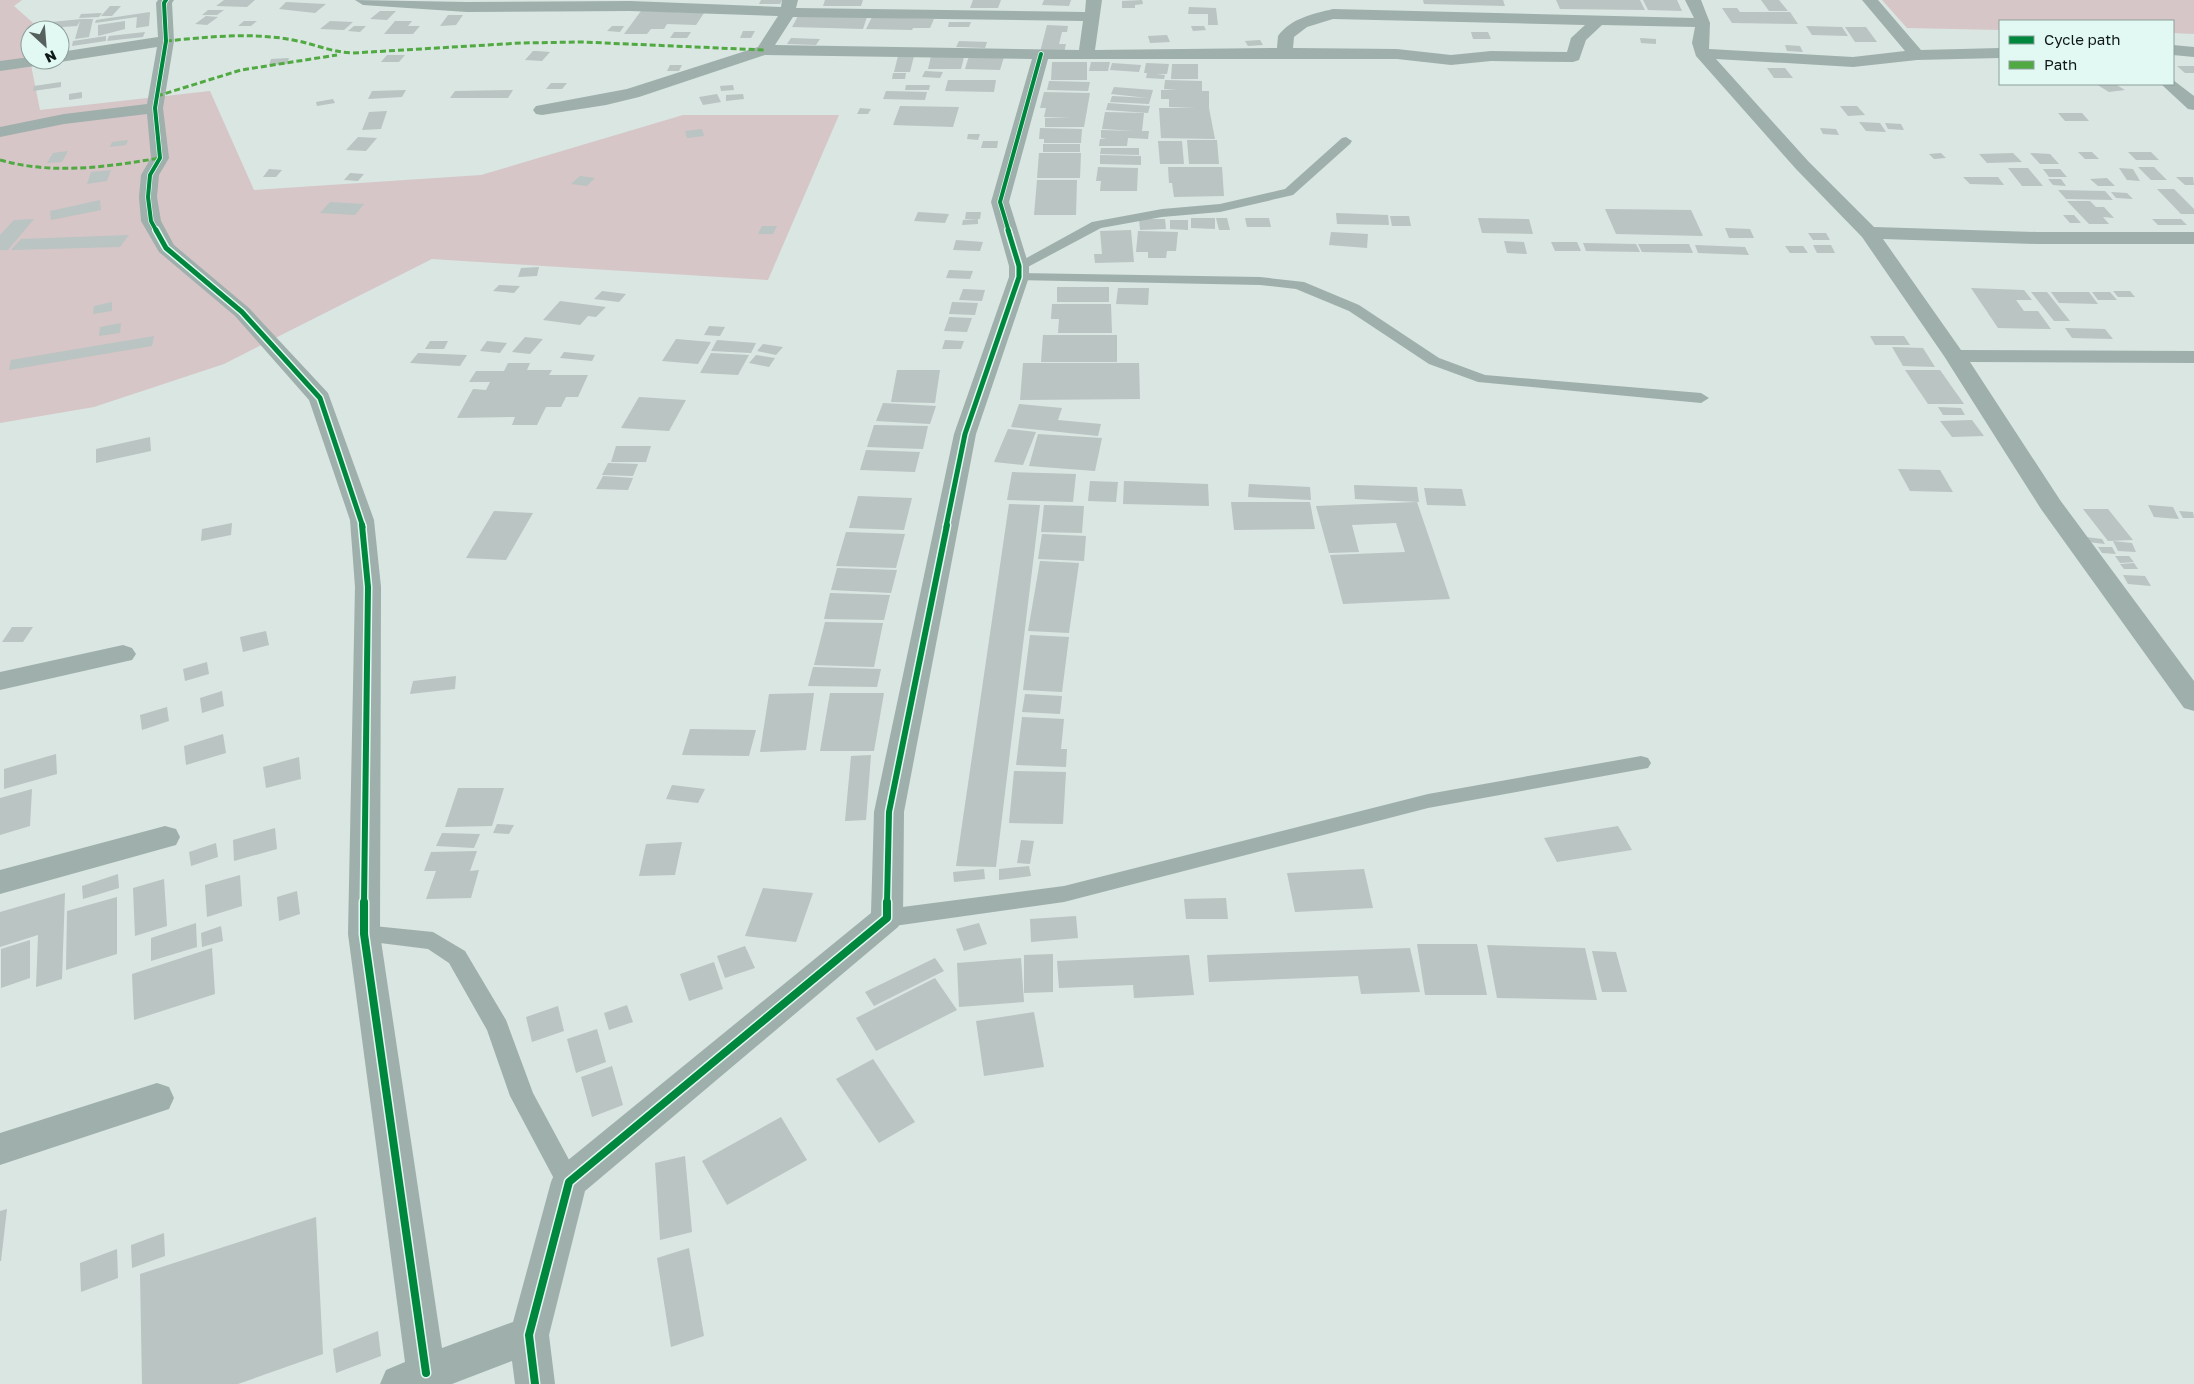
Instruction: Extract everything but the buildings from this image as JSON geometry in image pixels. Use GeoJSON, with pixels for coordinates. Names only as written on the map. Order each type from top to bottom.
{"type":"FeatureCollection","features":[{"type":"Feature","properties":{"kind":"street"},"geometry":{"type":"LineString","coordinates":[[166,0],[164,3],[166,41],[155,108],[160,158],[150,175],[148,197],[151,221],[166,248],[242,312],[320,398],[362,520],[368,588],[364,934],[413,1379],[529,1335]]}},
{"type":"Feature","properties":{"kind":"street"},"geometry":{"type":"LineString","coordinates":[[362,0],[466,7],[789,6],[1093,17]]}},
{"type":"Feature","properties":{"kind":"street"},"geometry":{"type":"LineString","coordinates":[[1086,55],[1094,0]]}},
{"type":"Feature","properties":{"kind":"street"},"geometry":{"type":"LineString","coordinates":[[1693,0],[1700,12],[1703,29],[1698,41],[1702,53],[1802,165],[1869,234],[1955,356],[2050,504],[2194,701]]}},
{"type":"Feature","properties":{"kind":"street"},"geometry":{"type":"LineString","coordinates":[[1870,0],[1917,55]]}},
{"type":"Feature","properties":{"kind":"street"},"geometry":{"type":"LineString","coordinates":[[764,50],[789,6]]}},
{"type":"Feature","properties":{"kind":"street"},"geometry":{"type":"LineString","coordinates":[[1285,53],[1286,36],[1293,28],[1304,21],[1333,14],[1701,23]]}},
{"type":"Feature","properties":{"kind":"street"},"geometry":{"type":"LineString","coordinates":[[542,110],[606,100],[633,93],[764,50],[1086,55],[1397,54],[1452,60],[1491,56],[1573,57],[1579,38],[1599,20]]}},
{"type":"Feature","properties":{"kind":"street"},"geometry":{"type":"LineString","coordinates":[[70,55],[166,41]]}},
{"type":"Feature","properties":{"kind":"street"},"geometry":{"type":"LineString","coordinates":[[2174,50],[2194,52]]}},
{"type":"Feature","properties":{"kind":"street"},"geometry":{"type":"LineString","coordinates":[[1702,53],[1810,61],[1853,62],[1917,55],[1999,53]]}},
{"type":"Feature","properties":{"kind":"street"},"geometry":{"type":"LineString","coordinates":[[536,1384],[529,1335],[569,1182],[887,918],[889,812],[965,434],[1020,272],[1000,202],[1041,54]]}},
{"type":"Feature","properties":{"kind":"street"},"geometry":{"type":"LineString","coordinates":[[0,66],[20,63]]}},
{"type":"Feature","properties":{"kind":"street"},"geometry":{"type":"LineString","coordinates":[[2170,85],[2194,105]]}},
{"type":"Feature","properties":{"kind":"street"},"geometry":{"type":"LineString","coordinates":[[0,132],[64,119],[155,108]]}},
{"type":"Feature","properties":{"kind":"street"},"geometry":{"type":"LineString","coordinates":[[1869,234],[2037,238],[2194,238]]}},
{"type":"Feature","properties":{"kind":"street"},"geometry":{"type":"LineString","coordinates":[[1955,356],[2194,357]]}},
{"type":"Feature","properties":{"kind":"street"},"geometry":{"type":"LineString","coordinates":[[0,681],[123,654]]}},
{"type":"Feature","properties":{"kind":"street"},"geometry":{"type":"LineString","coordinates":[[0,882],[165,837]]}},
{"type":"Feature","properties":{"kind":"street"},"geometry":{"type":"LineString","coordinates":[[0,1149],[157,1098]]}},
{"type":"Feature","properties":{"kind":"lane"},"geometry":{"type":"LineString","coordinates":[[1020,272],[1097,225],[1162,213],[1236,205],[1289,192],[1346,141]]}},
{"type":"Feature","properties":{"kind":"lane"},"geometry":{"type":"LineString","coordinates":[[1020,272],[1260,281],[1299,285],[1354,308],[1434,360],[1483,379],[1701,398]]}},
{"type":"Feature","properties":{"kind":"lane"},"geometry":{"type":"LineString","coordinates":[[887,918],[1064,894],[1428,801],[1641,763]]}},
{"type":"Feature","properties":{"kind":"lane"},"geometry":{"type":"LineString","coordinates":[[364,934],[433,941],[458,957],[498,1027],[522,1096],[569,1182]]}},
{"type":"Feature","properties":{"kind":"shaded area"},"geometry":{"type":"Polygon","coordinates":[[[0,0],[22,0],[14,6],[30,20],[20,20],[20,70],[32,70],[40,110],[210,91],[254,190],[481,175],[683,115],[839,115],[768,280],[432,259],[224,364],[94,407],[0,423],[0,0]]]}},
{"type":"Feature","properties":{"kind":"shaded area"},"geometry":{"type":"Polygon","coordinates":[[[1882,0],[2194,0],[2194,34],[2174,33],[2174,20],[1999,20],[1999,30],[1907,28],[1882,0]]]}},
{"type":"Feature","properties":{"kind":"marked path"},"geometry":{"type":"LineString","coordinates":[[166,41],[204,37],[265,37],[293,40],[332,52],[353,53],[521,43],[582,42],[764,50]]}},
{"type":"Feature","properties":{"kind":"marked path"},"geometry":{"type":"LineString","coordinates":[[157,96],[241,70],[337,55]]}},
{"type":"Feature","properties":{"kind":"marked path"},"geometry":{"type":"LineString","coordinates":[[0,160],[40,169],[60,170],[120,165],[160,158]]}},
{"type":"Feature","properties":{"kind":"cycle path"},"geometry":{"type":"LineString","coordinates":[[166,0],[164,3],[166,41],[155,108],[160,158],[150,175],[148,197],[151,221],[166,248],[242,312],[320,398],[362,520],[368,587],[364,934],[426,1373]]}},
{"type":"Feature","properties":{"kind":"cycle path"},"geometry":{"type":"LineString","coordinates":[[535,1384],[529,1335],[569,1182],[887,918],[889,812],[965,434],[1019,277],[1019,266],[1000,202],[1041,54]]}}]}
